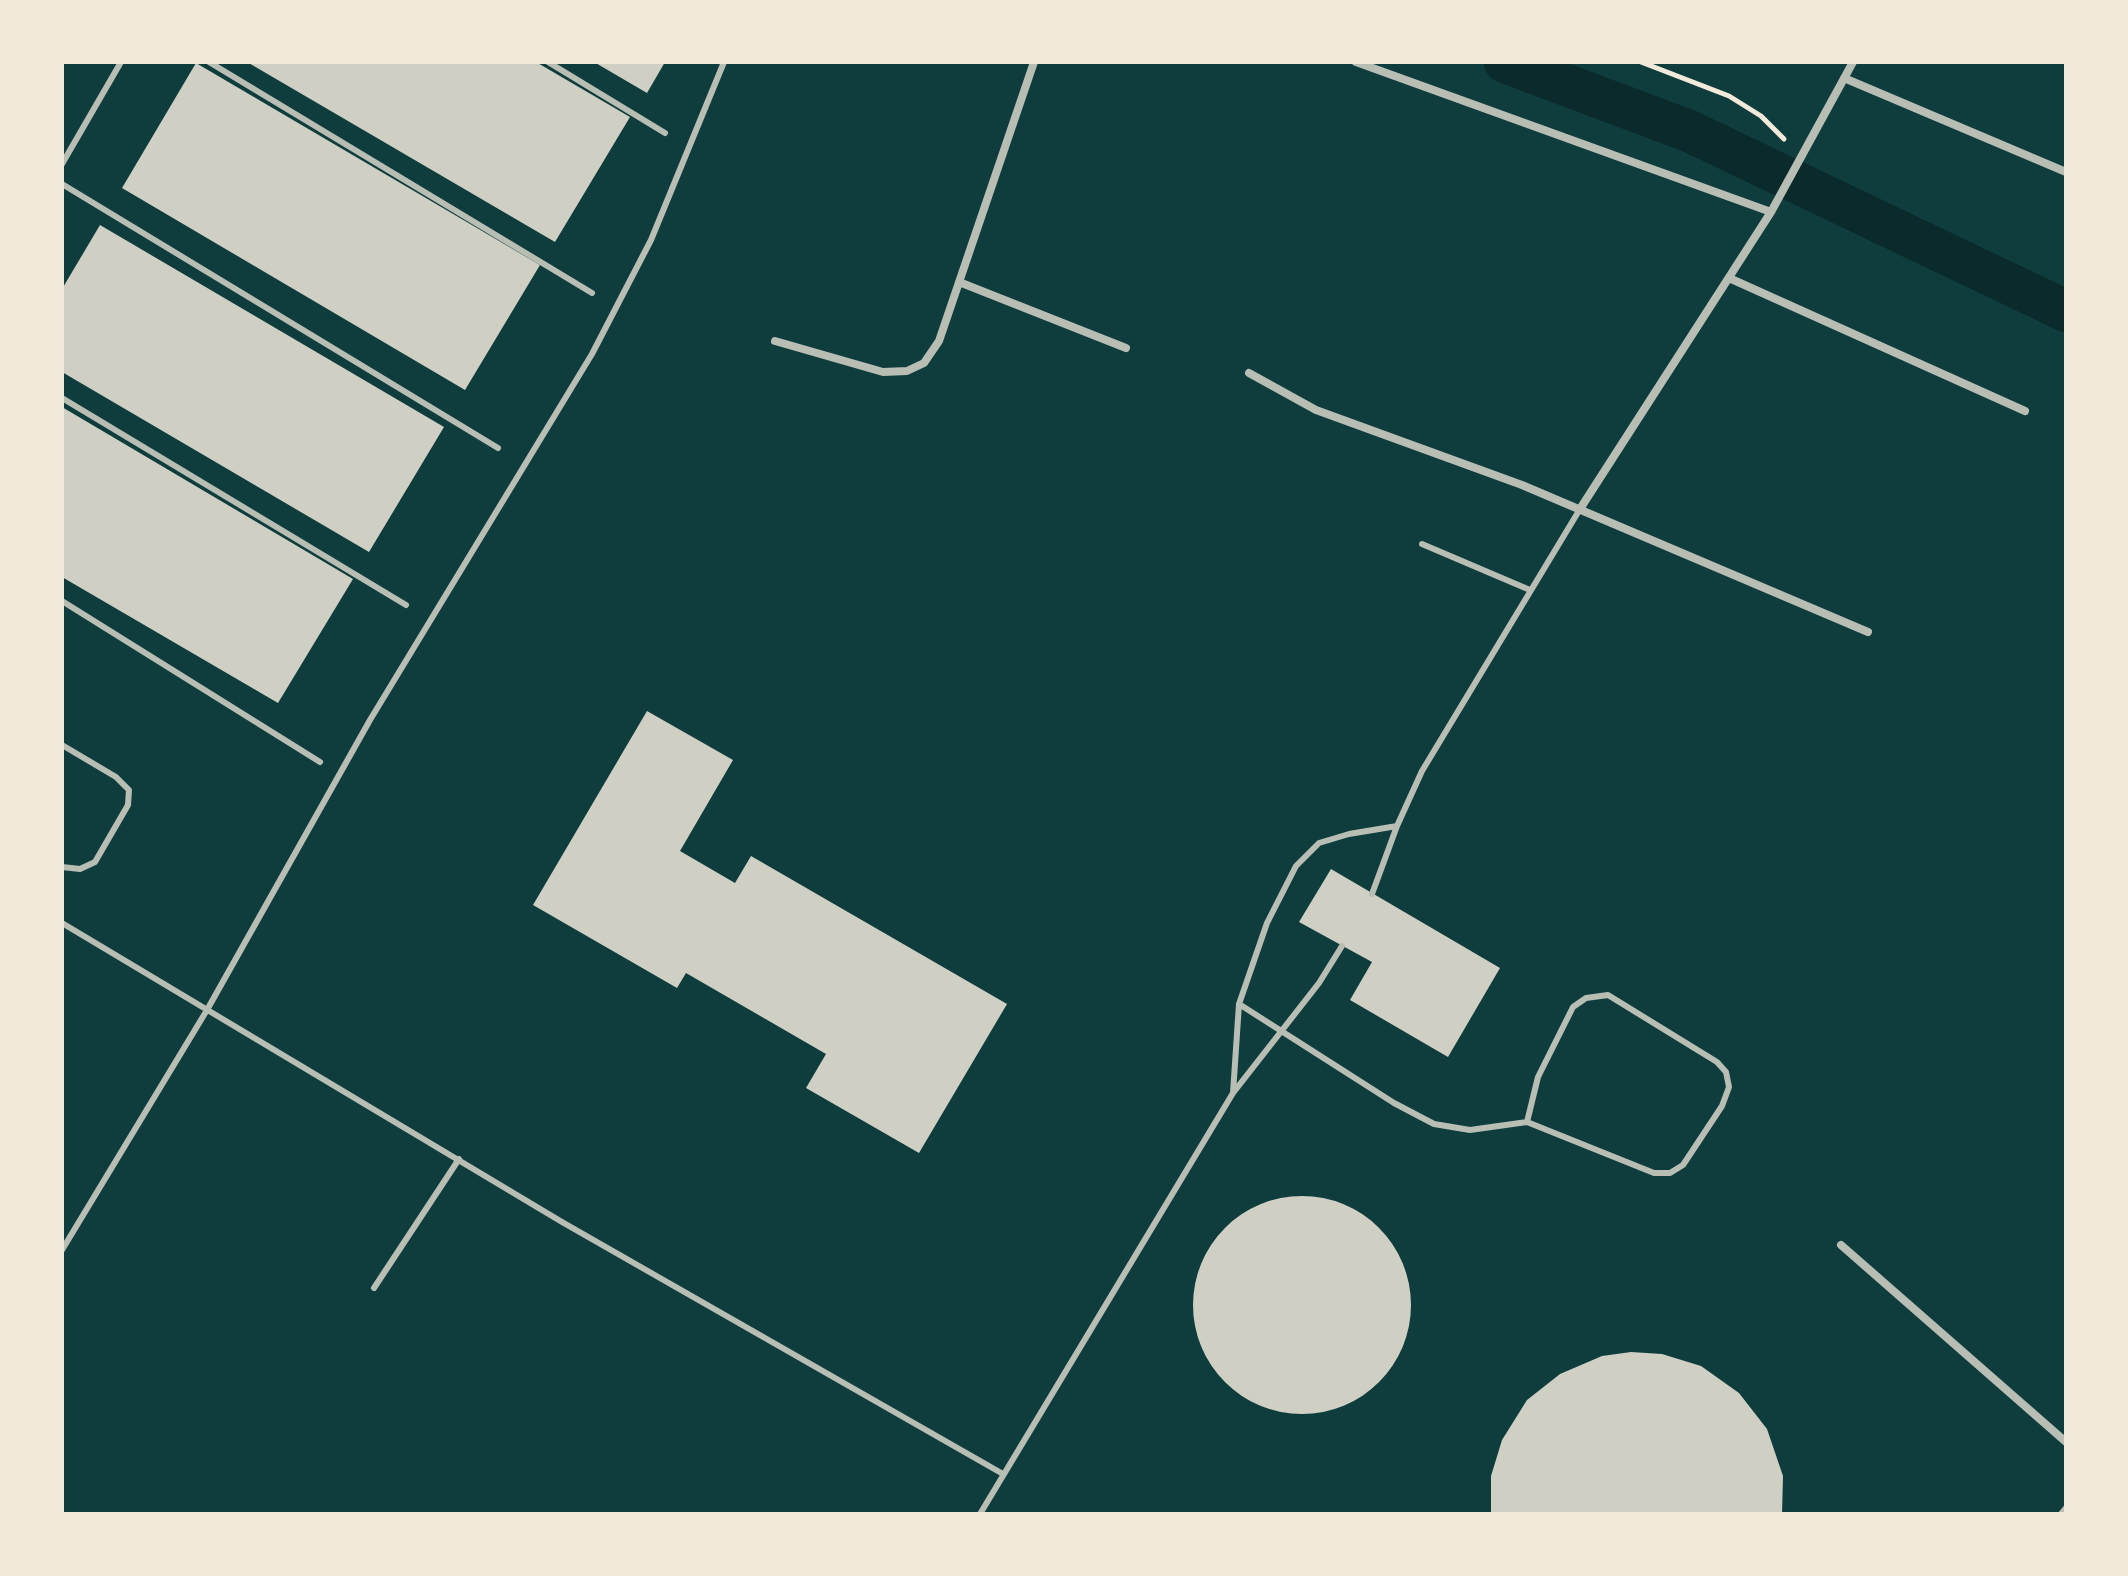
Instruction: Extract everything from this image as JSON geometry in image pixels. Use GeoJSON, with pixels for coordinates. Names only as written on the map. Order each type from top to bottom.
{"type":"FeatureCollection","features":[{"type":"Feature","properties":{"kind":"street"},"geometry":{"type":"LineString","coordinates":[[775,341],[883,372],[907,371],[924,363],[939,341],[1034,62]]}},
{"type":"Feature","properties":{"kind":"street"},"geometry":{"type":"LineString","coordinates":[[1356,62],[1771,212]]}},
{"type":"Feature","properties":{"kind":"street"},"geometry":{"type":"LineString","coordinates":[[1580,509],[1771,212],[1853,62]]}},
{"type":"Feature","properties":{"kind":"street"},"geometry":{"type":"LineString","coordinates":[[1844,78],[2066,172]]}},
{"type":"Feature","properties":{"kind":"street"},"geometry":{"type":"LineString","coordinates":[[1729,278],[2025,411]]}},
{"type":"Feature","properties":{"kind":"street"},"geometry":{"type":"LineString","coordinates":[[959,282],[1126,348]]}},
{"type":"Feature","properties":{"kind":"street"},"geometry":{"type":"LineString","coordinates":[[1249,373],[1316,410],[1580,509],[1868,632]]}},
{"type":"Feature","properties":{"kind":"street"},"geometry":{"type":"LineString","coordinates":[[1841,1245],[2066,1442]]}},
{"type":"Feature","properties":{"kind":"lane"},"geometry":{"type":"LineString","coordinates":[[62,164],[121,62]]}},
{"type":"Feature","properties":{"kind":"lane"},"geometry":{"type":"LineString","coordinates":[[209,62],[592,293]]}},
{"type":"Feature","properties":{"kind":"lane"},"geometry":{"type":"LineString","coordinates":[[548,62],[665,133]]}},
{"type":"Feature","properties":{"kind":"lane"},"geometry":{"type":"LineString","coordinates":[[62,1250],[207,1010],[370,720],[592,354],[651,240],[724,62]]}},
{"type":"Feature","properties":{"kind":"lane"},"geometry":{"type":"LineString","coordinates":[[62,184],[498,448]]}},
{"type":"Feature","properties":{"kind":"lane"},"geometry":{"type":"LineString","coordinates":[[62,398],[406,605]]}},
{"type":"Feature","properties":{"kind":"lane"},"geometry":{"type":"LineString","coordinates":[[1372,894],[1397,826],[1443,733],[1580,509]]}},
{"type":"Feature","properties":{"kind":"lane"},"geometry":{"type":"LineString","coordinates":[[1422,544],[1530,590]]}},
{"type":"Feature","properties":{"kind":"lane"},"geometry":{"type":"LineString","coordinates":[[62,601],[320,762]]}},
{"type":"Feature","properties":{"kind":"lane"},"geometry":{"type":"LineString","coordinates":[[62,745],[116,777],[129,790],[128,805],[95,862],[80,869],[62,867]]}},
{"type":"Feature","properties":{"kind":"lane"},"geometry":{"type":"LineString","coordinates":[[1233,1093],[1239,1004],[1267,923],[1296,866],[1319,843],[1349,834],[1397,826]]}},
{"type":"Feature","properties":{"kind":"lane"},"geometry":{"type":"LineString","coordinates":[[62,923],[575,1230],[1003,1474]]}},
{"type":"Feature","properties":{"kind":"lane"},"geometry":{"type":"LineString","coordinates":[[980,1514],[1233,1093],[1283,1030],[1342,946]]}},
{"type":"Feature","properties":{"kind":"lane"},"geometry":{"type":"LineString","coordinates":[[1239,1004],[1394,1103],[1434,1124],[1470,1130],[1527,1122],[1654,1173],[1670,1173],[1683,1165],[1722,1106],[1729,1087],[1726,1072],[1717,1062],[1608,995],[1586,998],[1573,1007],[1538,1077],[1527,1122]]}},
{"type":"Feature","properties":{"kind":"lane"},"geometry":{"type":"LineString","coordinates":[[374,1288],[459,1159]]}},
{"type":"Feature","properties":{"kind":"lane"},"geometry":{"type":"LineString","coordinates":[[2061,1514],[2066,1508]]}},
{"type":"Feature","properties":{"kind":"path"},"geometry":{"type":"LineString","coordinates":[[1641,62],[1729,96],[1761,116],[1802,156]]}},
{"type":"Feature","properties":{"kind":"building"},"geometry":{"type":"Polygon","coordinates":[[[247,62],[536,62],[630,117],[555,242],[247,62]]]}},
{"type":"Feature","properties":{"kind":"building"},"geometry":{"type":"Polygon","coordinates":[[[594,62],[665,62],[647,93],[594,62]]]}},
{"type":"Feature","properties":{"kind":"building"},"geometry":{"type":"Polygon","coordinates":[[[196,63],[540,265],[465,390],[122,188],[196,63]]]}},
{"type":"Feature","properties":{"kind":"building"},"geometry":{"type":"Polygon","coordinates":[[[100,225],[444,427],[369,552],[62,372],[62,289],[100,225]]]}},
{"type":"Feature","properties":{"kind":"building"},"geometry":{"type":"Polygon","coordinates":[[[62,407],[353,579],[278,703],[62,577],[62,407]]]}},
{"type":"Feature","properties":{"kind":"building"},"geometry":{"type":"Polygon","coordinates":[[[647,711],[733,760],[680,851],[735,883],[751,856],[1007,1004],[919,1153],[806,1088],[826,1054],[686,973],[677,988],[533,905],[647,711]]]}},
{"type":"Feature","properties":{"kind":"building"},"geometry":{"type":"Polygon","coordinates":[[[1331,869],[1500,968],[1448,1057],[1350,1000],[1372,962],[1299,922],[1331,869]]]}},
{"type":"Feature","properties":{"kind":"building"},"geometry":{"type":"Polygon","coordinates":[[[1302,1196],[1344,1205],[1379,1228],[1402,1263],[1411,1305],[1402,1347],[1379,1382],[1344,1405],[1302,1414],[1260,1405],[1225,1382],[1202,1347],[1193,1305],[1202,1263],[1225,1228],[1260,1205],[1302,1196]]]}},
{"type":"Feature","properties":{"kind":"building"},"geometry":{"type":"Polygon","coordinates":[[[1631,1352],[1662,1354],[1701,1366],[1739,1393],[1767,1429],[1783,1476],[1782,1514],[1491,1514],[1491,1476],[1502,1440],[1527,1400],[1560,1374],[1602,1356],[1631,1352]]]}},
{"type":"Feature","properties":{"kind":"waterway"},"geometry":{"type":"LineString","coordinates":[[1505,62],[1689,131],[2066,311]]}}]}
